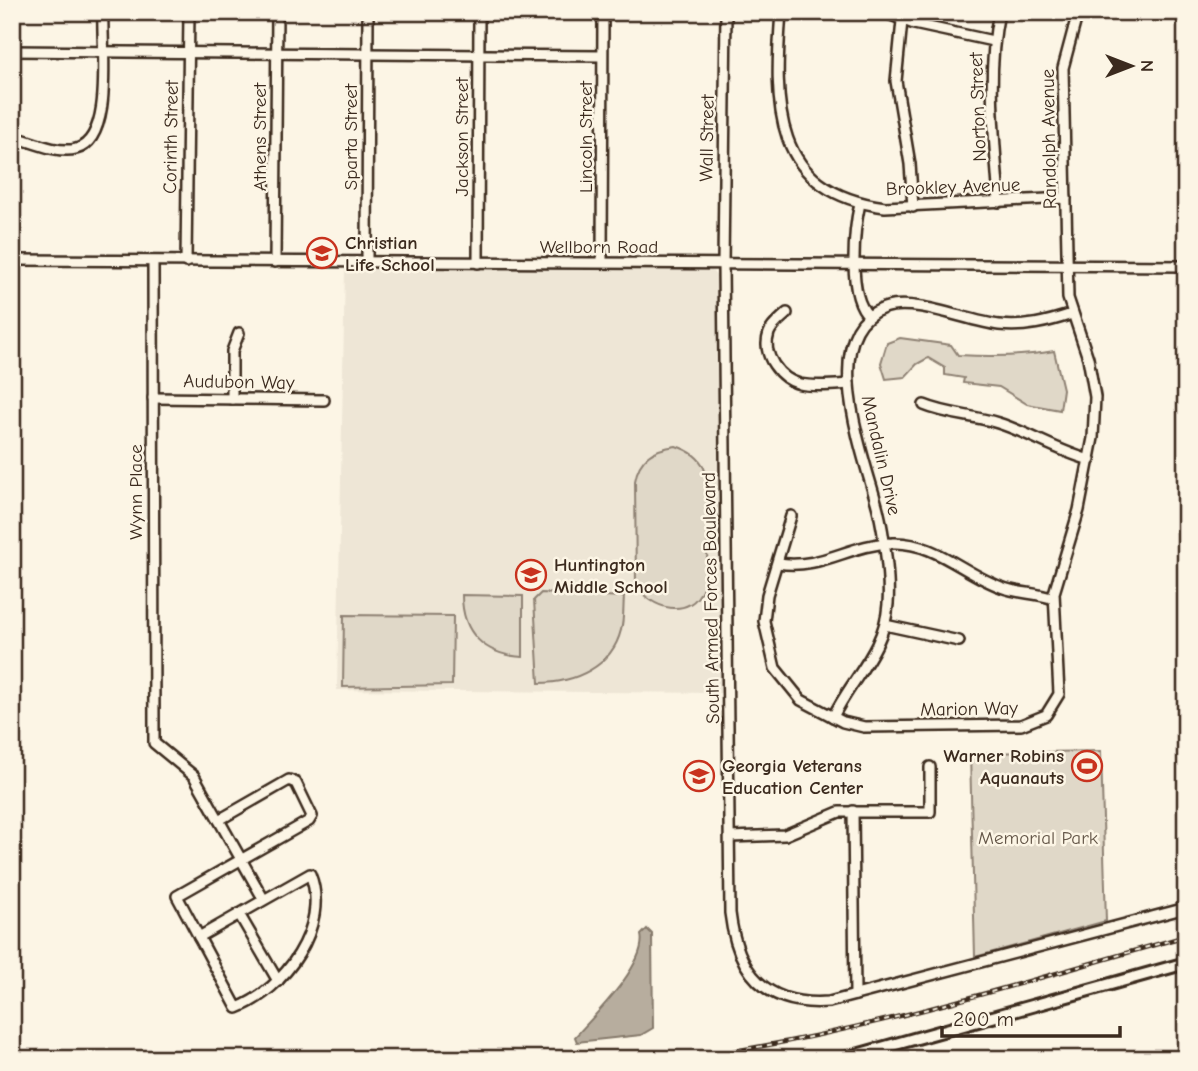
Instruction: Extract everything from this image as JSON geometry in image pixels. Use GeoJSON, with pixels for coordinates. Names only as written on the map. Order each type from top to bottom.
{"type":"FeatureCollection","features":[{"type":"Feature","properties":{"kind":"main road"},"geometry":{"type":"LineString","coordinates":[[842,1059],[1186,963]]}},
{"type":"Feature","properties":{"kind":"street"},"geometry":{"type":"LineString","coordinates":[[12,136],[61,149],[75,149],[86,144],[99,128],[102,114],[103,12]]}},
{"type":"Feature","properties":{"kind":"street","name":"Corinth Street"},"geometry":{"type":"LineString","coordinates":[[186,262],[189,12]]}},
{"type":"Feature","properties":{"kind":"street","name":"Athens Street"},"geometry":{"type":"LineString","coordinates":[[275,262],[277,12]]}},
{"type":"Feature","properties":{"kind":"street","name":"Sparta Street"},"geometry":{"type":"LineString","coordinates":[[366,262],[368,12]]}},
{"type":"Feature","properties":{"kind":"street","name":"Jackson Street"},"geometry":{"type":"LineString","coordinates":[[478,262],[479,12]]}},
{"type":"Feature","properties":{"kind":"street","name":"Lincoln Street"},"geometry":{"type":"LineString","coordinates":[[603,12],[603,262]]}},
{"type":"Feature","properties":{"kind":"street","name":"Wall Street"},"geometry":{"type":"LineString","coordinates":[[723,265],[726,12]]}},
{"type":"Feature","properties":{"kind":"street","name":"Brookley Avenue"},"geometry":{"type":"LineString","coordinates":[[780,12],[780,114],[787,140],[807,172],[820,184],[860,203],[884,207],[1066,198]]}},
{"type":"Feature","properties":{"kind":"street"},"geometry":{"type":"LineString","coordinates":[[883,12],[902,20],[993,41]]}},
{"type":"Feature","properties":{"kind":"street","name":"Norton Street"},"geometry":{"type":"LineString","coordinates":[[999,12],[993,41],[999,202]]}},
{"type":"Feature","properties":{"kind":"street","name":"Randolph Avenue"},"geometry":{"type":"LineString","coordinates":[[1069,267],[1063,68],[1078,12]]}},
{"type":"Feature","properties":{"kind":"street"},"geometry":{"type":"LineString","coordinates":[[902,20],[895,81],[910,164],[914,207]]}},
{"type":"Feature","properties":{"kind":"street"},"geometry":{"type":"LineString","coordinates":[[12,51],[602,56]]}},
{"type":"Feature","properties":{"kind":"street"},"geometry":{"type":"LineString","coordinates":[[860,203],[856,298],[869,316],[883,308],[908,305],[1012,326],[1043,323],[1072,314]]}},
{"type":"Feature","properties":{"kind":"street","name":"Wellborn Road"},"geometry":{"type":"LineString","coordinates":[[12,260],[1186,267]]}},
{"type":"Feature","properties":{"kind":"street","name":"Wynn Place"},"geometry":{"type":"LineString","coordinates":[[153,262],[153,743],[194,776],[219,820]]}},
{"type":"Feature","properties":{"kind":"street","name":"South Armed Forces Boulevard"},"geometry":{"type":"LineString","coordinates":[[723,265],[730,913],[734,943],[751,974],[762,986],[799,1002],[829,1002],[1186,908]]}},
{"type":"Feature","properties":{"kind":"street","name":"Marion Way"},"geometry":{"type":"LineString","coordinates":[[791,516],[764,608],[765,628],[772,661],[782,679],[801,699],[849,724],[872,727],[1014,725],[1040,719],[1054,706],[1060,688],[1053,599],[1090,460],[1095,397],[1088,358],[1072,314],[1069,267]]}},
{"type":"Feature","properties":{"kind":"street"},"geometry":{"type":"LineString","coordinates":[[787,313],[774,325],[767,344],[768,354],[779,372],[787,379],[806,385],[849,384]]}},
{"type":"Feature","properties":{"kind":"street","name":"Mandalin Drive"},"geometry":{"type":"LineString","coordinates":[[833,717],[846,692],[875,653],[886,625],[889,589],[883,543],[877,507],[853,417],[849,384],[853,341],[869,316]]}},
{"type":"Feature","properties":{"kind":"street"},"geometry":{"type":"LineString","coordinates":[[232,399],[232,351],[239,333]]}},
{"type":"Feature","properties":{"kind":"street","name":"Audubon Way"},"geometry":{"type":"LineString","coordinates":[[153,398],[324,400]]}},
{"type":"Feature","properties":{"kind":"street"},"geometry":{"type":"LineString","coordinates":[[924,405],[943,413],[998,423],[1067,454],[1090,460]]}},
{"type":"Feature","properties":{"kind":"street"},"geometry":{"type":"LineString","coordinates":[[778,563],[815,564],[864,545],[902,542],[924,547],[998,586],[1053,599]]}},
{"type":"Feature","properties":{"kind":"street"},"geometry":{"type":"LineString","coordinates":[[886,625],[959,641]]}},
{"type":"Feature","properties":{"kind":"street"},"geometry":{"type":"LineString","coordinates":[[730,837],[785,835],[827,814],[853,811],[930,811],[930,767]]}},
{"type":"Feature","properties":{"kind":"street"},"geometry":{"type":"LineString","coordinates":[[199,937],[310,874],[315,886],[307,935],[293,963],[278,981],[237,1008],[177,896],[241,859],[309,821],[312,816],[309,805],[296,783],[289,780],[219,820],[241,859],[264,900]]}},
{"type":"Feature","properties":{"kind":"street"},"geometry":{"type":"LineString","coordinates":[[853,811],[855,995]]}},
{"type":"Feature","properties":{"kind":"street"},"geometry":{"type":"LineString","coordinates":[[239,915],[278,981]]}},
{"type":"Feature","properties":{"kind":"shaded area","name":"Huntington Middle School"},"geometry":{"type":"Polygon","coordinates":[[[708,266],[719,279],[724,693],[337,690],[345,267],[708,266]]]}},
{"type":"Feature","properties":{"kind":"shaded area"},"geometry":{"type":"Polygon","coordinates":[[[647,929],[652,934],[653,1028],[641,1035],[577,1042],[575,1037],[628,974],[641,947],[641,935],[647,929]]]}},
{"type":"Feature","properties":{"kind":"green space"},"geometry":{"type":"Polygon","coordinates":[[[900,338],[951,345],[958,355],[1006,356],[1054,351],[1063,389],[1060,410],[1027,404],[999,387],[963,383],[964,378],[945,375],[945,368],[928,358],[917,364],[905,377],[886,379],[881,363],[887,343],[900,338]]]}},
{"type":"Feature","properties":{"kind":"green space"},"geometry":{"type":"Polygon","coordinates":[[[676,446],[693,454],[704,468],[708,546],[705,578],[697,598],[680,608],[670,608],[651,600],[636,585],[635,481],[640,466],[648,456],[660,449],[676,446]]]}},
{"type":"Feature","properties":{"kind":"green space"},"geometry":{"type":"Polygon","coordinates":[[[541,593],[624,597],[621,630],[609,654],[600,663],[578,676],[539,683],[534,600],[541,593]]]}},
{"type":"Feature","properties":{"kind":"green space"},"geometry":{"type":"Polygon","coordinates":[[[462,595],[523,596],[523,657],[497,652],[478,640],[466,621],[462,595]]]}},
{"type":"Feature","properties":{"kind":"green space"},"geometry":{"type":"Polygon","coordinates":[[[344,615],[453,616],[452,685],[343,687],[344,615]]]}},
{"type":"Feature","properties":{"kind":"green space","name":"Memorial Park"},"geometry":{"type":"Polygon","coordinates":[[[1101,751],[1106,921],[975,957],[970,753],[1101,751]]]}},
{"type":"Feature","properties":{"kind":"railway"},"geometry":{"type":"LineString","coordinates":[[678,1059],[743,1050],[871,1023],[1186,936]]}},
{"type":"Feature","properties":{"kind":"place","name":"Christian Life School"},"geometry":{"type":"Point","coordinates":[322,253]}},
{"type":"Feature","properties":{"kind":"place","name":"Huntington Middle School"},"geometry":{"type":"Point","coordinates":[531,575]}},
{"type":"Feature","properties":{"kind":"place","name":"Warner Robins Aquanauts"},"geometry":{"type":"Point","coordinates":[1087,766]}},
{"type":"Feature","properties":{"kind":"place","name":"Georgia Veterans Education Center"},"geometry":{"type":"Point","coordinates":[699,776]}}]}
